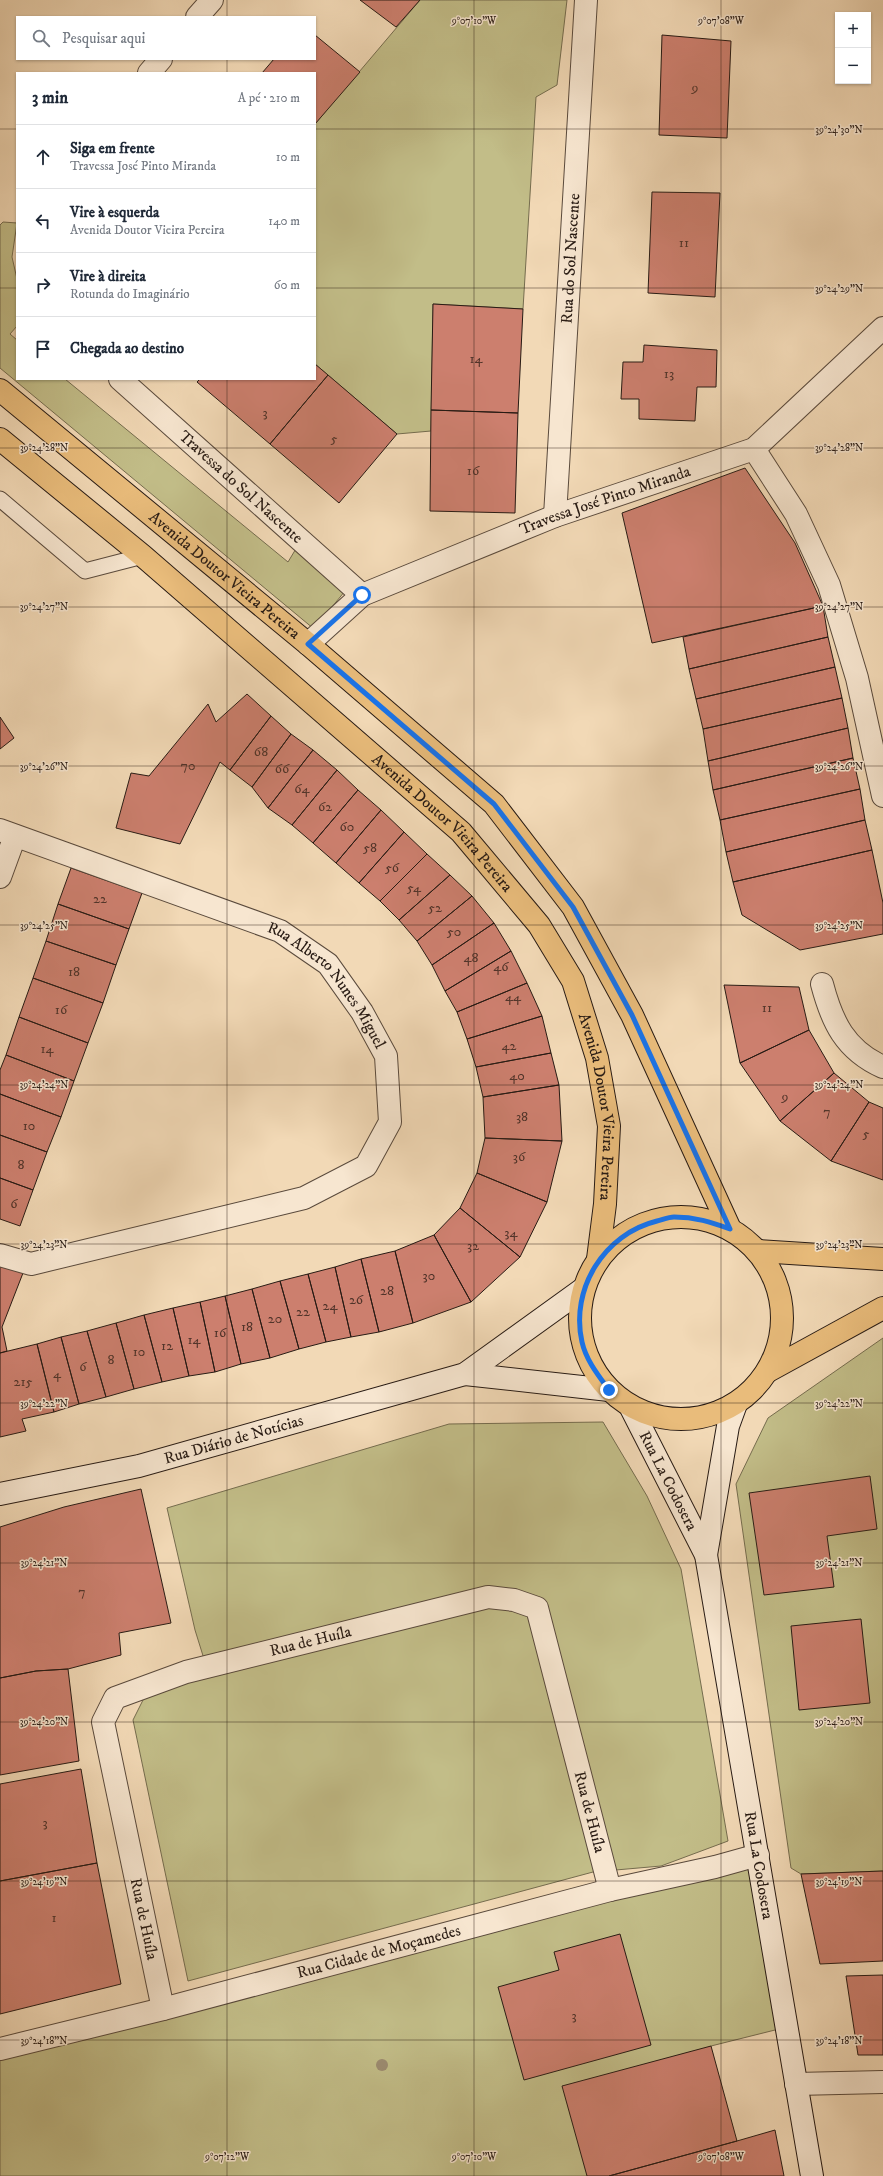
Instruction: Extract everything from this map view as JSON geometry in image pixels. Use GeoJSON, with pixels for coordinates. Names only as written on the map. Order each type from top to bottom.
{"type":"FeatureCollection","features":[{"type":"Feature","properties":{"kind":"main road","name":"Avenida Doutor Vieira Pereira"},"geometry":{"type":"LineString","coordinates":[[0,390],[308,644],[494,804],[573,907],[632,1015],[730,1229]]}},
{"type":"Feature","properties":{"kind":"main road","name":"Avenida Doutor Vieira Pereira"},"geometry":{"type":"LineString","coordinates":[[0,439],[143,556],[462,832],[539,925],[573,981],[597,1058],[609,1126],[605,1204],[598,1260]]}},
{"type":"Feature","properties":{"kind":"main road"},"geometry":{"type":"LineString","coordinates":[[673,1217],[703,1219],[730,1229],[745,1239],[758,1251],[772,1272],[781,1296],[783,1322],[779,1347],[768,1371],[754,1389],[736,1404],[710,1415],[683,1420],[655,1417],[630,1406],[609,1390],[592,1368],[582,1343],[579,1316],[583,1289],[598,1260],[618,1238],[644,1224],[673,1217]]}},
{"type":"Feature","properties":{"kind":"main road"},"geometry":{"type":"LineString","coordinates":[[758,1251],[883,1259]]}},
{"type":"Feature","properties":{"kind":"main road"},"geometry":{"type":"LineString","coordinates":[[768,1371],[883,1308]]}},
{"type":"Feature","properties":{"kind":"street"},"geometry":{"type":"LineString","coordinates":[[198,16],[212,0]]}},
{"type":"Feature","properties":{"kind":"street","name":"Rua do Sol Nascente"},"geometry":{"type":"LineString","coordinates":[[555,516],[586,0]]}},
{"type":"Feature","properties":{"kind":"street"},"geometry":{"type":"LineString","coordinates":[[150,72],[160,60]]}},
{"type":"Feature","properties":{"kind":"street","name":"Travessa José Pinto Miranda"},"geometry":{"type":"LineString","coordinates":[[308,644],[362,595],[555,516],[754,449],[883,328]]}},
{"type":"Feature","properties":{"kind":"street","name":"Travessa do Sol Nascente"},"geometry":{"type":"LineString","coordinates":[[121,380],[362,595]]}},
{"type":"Feature","properties":{"kind":"street"},"geometry":{"type":"LineString","coordinates":[[754,449],[796,514],[829,585],[857,678],[883,796]]}},
{"type":"Feature","properties":{"kind":"street"},"geometry":{"type":"LineString","coordinates":[[0,877],[7,833]]}},
{"type":"Feature","properties":{"kind":"street","name":"Rua Alberto Nunes Miguel"},"geometry":{"type":"LineString","coordinates":[[0,1255],[31,1264],[304,1198],[366,1166],[390,1122],[386,1056],[362,1012],[328,964],[280,932],[7,833]]}},
{"type":"Feature","properties":{"kind":"street"},"geometry":{"type":"LineString","coordinates":[[822,984],[829,1012],[841,1034],[866,1059],[883,1067]]}},
{"type":"Feature","properties":{"kind":"street"},"geometry":{"type":"LineString","coordinates":[[465,1374],[583,1289]]}},
{"type":"Feature","properties":{"kind":"street"},"geometry":{"type":"LineString","coordinates":[[465,1374],[609,1390]]}},
{"type":"Feature","properties":{"kind":"street","name":"Rua Diário de Notícias"},"geometry":{"type":"LineString","coordinates":[[0,1494],[139,1466],[465,1374]]}},
{"type":"Feature","properties":{"kind":"street","name":"Rua La Codosera"},"geometry":{"type":"LineString","coordinates":[[706,1555],[728,1426],[736,1404]]}},
{"type":"Feature","properties":{"kind":"street","name":"Rua La Codosera"},"geometry":{"type":"LineString","coordinates":[[630,1406],[706,1555],[812,2176]]}},
{"type":"Feature","properties":{"kind":"street","name":"Rua de Huíla"},"geometry":{"type":"LineString","coordinates":[[164,2010],[102,1722],[115,1698],[186,1672],[488,1597],[514,1600],[537,1608],[610,1890]]}},
{"type":"Feature","properties":{"kind":"street","name":"Rua Cidade de Moçamedes"},"geometry":{"type":"LineString","coordinates":[[0,2049],[164,2010],[610,1890],[715,1867],[758,1855]]}},
{"type":"Feature","properties":{"kind":"street"},"geometry":{"type":"LineString","coordinates":[[796,2084],[883,2082]]}},
{"type":"Feature","properties":{"kind":"lane"},"geometry":{"type":"LineString","coordinates":[[0,499],[85,571],[143,556]]}},
{"type":"Feature","properties":{"kind":"shaded area"},"geometry":{"type":"Polygon","coordinates":[[[420,0],[567,0],[557,85],[536,97],[523,309],[433,304],[431,431],[397,434],[316,365],[316,123],[420,0]]]}},
{"type":"Feature","properties":{"kind":"shaded area"},"geometry":{"type":"Polygon","coordinates":[[[3,222],[16,223],[12,257],[16,275],[16,327],[10,334],[16,339],[16,380],[66,380],[288,562],[297,547],[345,591],[314,629],[0,368],[0,225],[3,222]]]}},
{"type":"Feature","properties":{"kind":"shaded area"},"geometry":{"type":"Polygon","coordinates":[[[883,1338],[883,1871],[801,1874],[791,1868],[736,1484],[768,1418],[883,1338]]]}},
{"type":"Feature","properties":{"kind":"shaded area"},"geometry":{"type":"Polygon","coordinates":[[[603,1422],[647,1496],[681,1569],[728,1841],[661,1866],[593,1872],[188,1981],[133,1720],[144,1698],[209,1675],[195,1630],[167,1508],[449,1424],[603,1422]]]}},
{"type":"Feature","properties":{"kind":"shaded area"},"geometry":{"type":"Polygon","coordinates":[[[758,1855],[787,2027],[711,2046],[587,2176],[0,2176],[0,2049],[758,1855]]]}},
{"type":"Feature","properties":{"kind":"building"},"geometry":{"type":"Polygon","coordinates":[[[360,0],[420,0],[396,27],[360,0]]]}},
{"type":"Feature","properties":{"kind":"building"},"geometry":{"type":"Polygon","coordinates":[[[662,35],[731,41],[727,138],[659,135],[662,35]]]}},
{"type":"Feature","properties":{"kind":"building"},"geometry":{"type":"Polygon","coordinates":[[[316,36],[360,72],[316,123],[316,72],[263,72],[273,60],[316,60],[316,36]]]}},
{"type":"Feature","properties":{"kind":"building"},"geometry":{"type":"Polygon","coordinates":[[[652,192],[720,193],[715,297],[648,293],[652,192]]]}},
{"type":"Feature","properties":{"kind":"building"},"geometry":{"type":"Polygon","coordinates":[[[433,304],[523,309],[518,413],[431,410],[433,304]]]}},
{"type":"Feature","properties":{"kind":"building"},"geometry":{"type":"Polygon","coordinates":[[[644,345],[717,350],[716,387],[697,387],[695,421],[639,419],[639,399],[621,399],[623,362],[643,362],[644,345]]]}},
{"type":"Feature","properties":{"kind":"building"},"geometry":{"type":"Polygon","coordinates":[[[316,365],[328,375],[270,444],[197,382],[199,380],[316,380],[316,365]]]}},
{"type":"Feature","properties":{"kind":"building"},"geometry":{"type":"Polygon","coordinates":[[[328,375],[397,434],[339,503],[270,444],[328,375]]]}},
{"type":"Feature","properties":{"kind":"building"},"geometry":{"type":"Polygon","coordinates":[[[431,410],[518,413],[515,513],[430,511],[431,410]]]}},
{"type":"Feature","properties":{"kind":"building"},"geometry":{"type":"Polygon","coordinates":[[[745,468],[795,543],[823,606],[652,643],[622,513],[745,468]]]}},
{"type":"Feature","properties":{"kind":"building"},"geometry":{"type":"Polygon","coordinates":[[[823,606],[828,637],[689,669],[683,637],[823,606]]]}},
{"type":"Feature","properties":{"kind":"building"},"geometry":{"type":"Polygon","coordinates":[[[828,637],[835,667],[696,699],[689,669],[828,637]]]}},
{"type":"Feature","properties":{"kind":"building"},"geometry":{"type":"Polygon","coordinates":[[[835,667],[842,698],[703,729],[696,699],[835,667]]]}},
{"type":"Feature","properties":{"kind":"building"},"geometry":{"type":"Polygon","coordinates":[[[247,694],[271,716],[230,770],[220,762],[180,844],[116,828],[131,773],[149,776],[208,704],[216,722],[247,694]]]}},
{"type":"Feature","properties":{"kind":"building"},"geometry":{"type":"Polygon","coordinates":[[[842,698],[848,728],[708,761],[703,729],[842,698]]]}},
{"type":"Feature","properties":{"kind":"building"},"geometry":{"type":"Polygon","coordinates":[[[271,716],[291,734],[252,787],[230,770],[271,716]]]}},
{"type":"Feature","properties":{"kind":"building"},"geometry":{"type":"Polygon","coordinates":[[[0,717],[14,738],[0,749],[0,717]]]}},
{"type":"Feature","properties":{"kind":"building"},"geometry":{"type":"Polygon","coordinates":[[[848,728],[853,758],[713,790],[708,761],[848,728]]]}},
{"type":"Feature","properties":{"kind":"building"},"geometry":{"type":"Polygon","coordinates":[[[291,734],[313,750],[268,808],[252,787],[291,734]]]}},
{"type":"Feature","properties":{"kind":"building"},"geometry":{"type":"Polygon","coordinates":[[[313,750],[337,770],[292,825],[268,808],[313,750]]]}},
{"type":"Feature","properties":{"kind":"building"},"geometry":{"type":"Polygon","coordinates":[[[853,758],[860,789],[720,820],[713,790],[853,758]]]}},
{"type":"Feature","properties":{"kind":"building"},"geometry":{"type":"Polygon","coordinates":[[[337,770],[358,790],[313,843],[292,825],[337,770]]]}},
{"type":"Feature","properties":{"kind":"building"},"geometry":{"type":"Polygon","coordinates":[[[860,789],[865,820],[726,852],[720,820],[860,789]]]}},
{"type":"Feature","properties":{"kind":"building"},"geometry":{"type":"Polygon","coordinates":[[[358,790],[381,810],[336,863],[313,843],[358,790]]]}},
{"type":"Feature","properties":{"kind":"building"},"geometry":{"type":"Polygon","coordinates":[[[381,810],[404,832],[359,883],[336,863],[381,810]]]}},
{"type":"Feature","properties":{"kind":"building"},"geometry":{"type":"Polygon","coordinates":[[[865,820],[872,850],[733,882],[726,852],[865,820]]]}},
{"type":"Feature","properties":{"kind":"building"},"geometry":{"type":"Polygon","coordinates":[[[404,832],[427,854],[380,901],[359,883],[404,832]]]}},
{"type":"Feature","properties":{"kind":"building"},"geometry":{"type":"Polygon","coordinates":[[[872,850],[883,903],[883,934],[800,950],[742,915],[733,882],[872,850]]]}},
{"type":"Feature","properties":{"kind":"building"},"geometry":{"type":"Polygon","coordinates":[[[427,854],[450,875],[399,920],[380,901],[427,854]]]}},
{"type":"Feature","properties":{"kind":"building"},"geometry":{"type":"Polygon","coordinates":[[[71,868],[142,893],[129,929],[58,904],[71,868]]]}},
{"type":"Feature","properties":{"kind":"building"},"geometry":{"type":"Polygon","coordinates":[[[450,875],[472,896],[417,941],[399,920],[450,875]]]}},
{"type":"Feature","properties":{"kind":"building"},"geometry":{"type":"Polygon","coordinates":[[[472,896],[494,923],[432,965],[417,941],[472,896]]]}},
{"type":"Feature","properties":{"kind":"building"},"geometry":{"type":"Polygon","coordinates":[[[58,904],[129,929],[116,965],[46,941],[58,904]]]}},
{"type":"Feature","properties":{"kind":"building"},"geometry":{"type":"Polygon","coordinates":[[[494,923],[511,951],[445,991],[432,965],[494,923]]]}},
{"type":"Feature","properties":{"kind":"building"},"geometry":{"type":"Polygon","coordinates":[[[46,941],[116,965],[103,1003],[33,978],[46,941]]]}},
{"type":"Feature","properties":{"kind":"building"},"geometry":{"type":"Polygon","coordinates":[[[511,951],[527,983],[457,1012],[445,991],[511,951]]]}},
{"type":"Feature","properties":{"kind":"building"},"geometry":{"type":"Polygon","coordinates":[[[33,978],[103,1003],[88,1043],[19,1017],[33,978]]]}},
{"type":"Feature","properties":{"kind":"building"},"geometry":{"type":"Polygon","coordinates":[[[527,983],[542,1016],[467,1039],[457,1012],[527,983]]]}},
{"type":"Feature","properties":{"kind":"building"},"geometry":{"type":"Polygon","coordinates":[[[724,985],[799,987],[809,1030],[740,1063],[724,985]]]}},
{"type":"Feature","properties":{"kind":"building"},"geometry":{"type":"Polygon","coordinates":[[[542,1016],[551,1053],[476,1067],[467,1039],[542,1016]]]}},
{"type":"Feature","properties":{"kind":"building"},"geometry":{"type":"Polygon","coordinates":[[[19,1017],[88,1043],[74,1081],[6,1055],[19,1017]]]}},
{"type":"Feature","properties":{"kind":"building"},"geometry":{"type":"Polygon","coordinates":[[[809,1030],[834,1073],[780,1121],[740,1063],[809,1030]]]}},
{"type":"Feature","properties":{"kind":"building"},"geometry":{"type":"Polygon","coordinates":[[[551,1053],[559,1085],[483,1097],[476,1067],[551,1053]]]}},
{"type":"Feature","properties":{"kind":"building"},"geometry":{"type":"Polygon","coordinates":[[[6,1055],[74,1081],[61,1117],[0,1094],[0,1070],[6,1055]]]}},
{"type":"Feature","properties":{"kind":"building"},"geometry":{"type":"Polygon","coordinates":[[[834,1073],[869,1102],[831,1161],[780,1121],[834,1073]]]}},
{"type":"Feature","properties":{"kind":"building"},"geometry":{"type":"Polygon","coordinates":[[[559,1085],[562,1141],[485,1138],[483,1097],[559,1085]]]}},
{"type":"Feature","properties":{"kind":"building"},"geometry":{"type":"Polygon","coordinates":[[[0,1094],[61,1117],[47,1152],[0,1135],[0,1094]]]}},
{"type":"Feature","properties":{"kind":"building"},"geometry":{"type":"Polygon","coordinates":[[[869,1102],[883,1108],[883,1180],[831,1161],[869,1102]]]}},
{"type":"Feature","properties":{"kind":"building"},"geometry":{"type":"Polygon","coordinates":[[[0,1135],[47,1152],[33,1190],[0,1178],[0,1135]]]}},
{"type":"Feature","properties":{"kind":"building"},"geometry":{"type":"Polygon","coordinates":[[[485,1138],[562,1141],[547,1202],[477,1173],[485,1138]]]}},
{"type":"Feature","properties":{"kind":"building"},"geometry":{"type":"Polygon","coordinates":[[[477,1173],[547,1202],[520,1257],[460,1208],[477,1173]]]}},
{"type":"Feature","properties":{"kind":"building"},"geometry":{"type":"Polygon","coordinates":[[[0,1178],[33,1190],[20,1226],[0,1219],[0,1178]]]}},
{"type":"Feature","properties":{"kind":"building"},"geometry":{"type":"Polygon","coordinates":[[[460,1208],[520,1257],[471,1302],[434,1235],[460,1208]]]}},
{"type":"Feature","properties":{"kind":"building"},"geometry":{"type":"Polygon","coordinates":[[[434,1235],[471,1302],[413,1323],[395,1251],[434,1235]]]}},
{"type":"Feature","properties":{"kind":"building"},"geometry":{"type":"Polygon","coordinates":[[[395,1251],[413,1323],[379,1332],[361,1259],[395,1251]]]}},
{"type":"Feature","properties":{"kind":"building"},"geometry":{"type":"Polygon","coordinates":[[[361,1259],[379,1332],[351,1337],[335,1267],[361,1259]]]}},
{"type":"Feature","properties":{"kind":"building"},"geometry":{"type":"Polygon","coordinates":[[[0,1266],[23,1273],[2,1327],[7,1351],[0,1353],[0,1266]]]}},
{"type":"Feature","properties":{"kind":"building"},"geometry":{"type":"Polygon","coordinates":[[[335,1267],[351,1337],[326,1342],[308,1274],[335,1267]]]}},
{"type":"Feature","properties":{"kind":"building"},"geometry":{"type":"Polygon","coordinates":[[[308,1274],[326,1342],[299,1349],[280,1281],[308,1274]]]}},
{"type":"Feature","properties":{"kind":"building"},"geometry":{"type":"Polygon","coordinates":[[[280,1281],[299,1349],[270,1358],[252,1289],[280,1281]]]}},
{"type":"Feature","properties":{"kind":"building"},"geometry":{"type":"Polygon","coordinates":[[[252,1289],[270,1358],[241,1364],[225,1296],[252,1289]]]}},
{"type":"Feature","properties":{"kind":"building"},"geometry":{"type":"Polygon","coordinates":[[[225,1296],[241,1364],[215,1372],[200,1302],[225,1296]]]}},
{"type":"Feature","properties":{"kind":"building"},"geometry":{"type":"Polygon","coordinates":[[[200,1302],[215,1372],[189,1376],[173,1308],[200,1302]]]}},
{"type":"Feature","properties":{"kind":"building"},"geometry":{"type":"Polygon","coordinates":[[[173,1308],[189,1376],[162,1382],[144,1315],[173,1308]]]}},
{"type":"Feature","properties":{"kind":"building"},"geometry":{"type":"Polygon","coordinates":[[[144,1315],[162,1382],[134,1389],[116,1323],[144,1315]]]}},
{"type":"Feature","properties":{"kind":"building"},"geometry":{"type":"Polygon","coordinates":[[[116,1323],[134,1389],[106,1397],[87,1331],[116,1323]]]}},
{"type":"Feature","properties":{"kind":"building"},"geometry":{"type":"Polygon","coordinates":[[[87,1331],[106,1397],[79,1404],[61,1337],[87,1331]]]}},
{"type":"Feature","properties":{"kind":"building"},"geometry":{"type":"Polygon","coordinates":[[[61,1337],[79,1404],[54,1412],[37,1344],[61,1337]]]}},
{"type":"Feature","properties":{"kind":"building"},"geometry":{"type":"Polygon","coordinates":[[[37,1344],[54,1412],[22,1419],[26,1431],[0,1437],[0,1353],[37,1344]]]}},
{"type":"Feature","properties":{"kind":"building"},"geometry":{"type":"Polygon","coordinates":[[[870,1476],[877,1529],[827,1536],[834,1587],[764,1595],[749,1493],[870,1476]]]}},
{"type":"Feature","properties":{"kind":"building"},"geometry":{"type":"Polygon","coordinates":[[[141,1489],[171,1623],[119,1633],[121,1655],[68,1669],[36,1671],[0,1678],[0,1527],[64,1507],[141,1489]]]}},
{"type":"Feature","properties":{"kind":"building"},"geometry":{"type":"Polygon","coordinates":[[[861,1619],[870,1703],[799,1710],[791,1626],[861,1619]]]}},
{"type":"Feature","properties":{"kind":"building"},"geometry":{"type":"Polygon","coordinates":[[[68,1669],[79,1761],[0,1775],[0,1678],[36,1671],[68,1669]]]}},
{"type":"Feature","properties":{"kind":"building"},"geometry":{"type":"Polygon","coordinates":[[[81,1769],[97,1863],[0,1881],[0,1784],[81,1769]]]}},
{"type":"Feature","properties":{"kind":"building"},"geometry":{"type":"Polygon","coordinates":[[[97,1863],[121,1984],[0,2014],[0,1881],[97,1863]]]}},
{"type":"Feature","properties":{"kind":"building"},"geometry":{"type":"Polygon","coordinates":[[[883,1871],[883,1961],[820,1964],[801,1874],[883,1871]]]}},
{"type":"Feature","properties":{"kind":"building"},"geometry":{"type":"Polygon","coordinates":[[[620,1934],[651,2045],[524,2080],[498,1987],[559,1970],[554,1952],[620,1934]]]}},
{"type":"Feature","properties":{"kind":"building"},"geometry":{"type":"Polygon","coordinates":[[[883,1975],[883,2055],[858,2055],[846,1976],[883,1975]]]}},
{"type":"Feature","properties":{"kind":"building"},"geometry":{"type":"Polygon","coordinates":[[[711,2046],[737,2141],[609,2176],[587,2176],[562,2086],[711,2046]]]}},
{"type":"Feature","properties":{"kind":"building"},"geometry":{"type":"Polygon","coordinates":[[[775,2130],[784,2176],[609,2176],[737,2141],[775,2130]]]}},
{"type":"Feature","properties":{"kind":"route"},"geometry":{"type":"LineString","coordinates":[[362,595],[308,644],[494,804],[573,907],[632,1015],[730,1229],[703,1219],[673,1217],[644,1224],[618,1238],[598,1260],[583,1289],[579,1316],[582,1343],[592,1368],[609,1390]]}}]}
